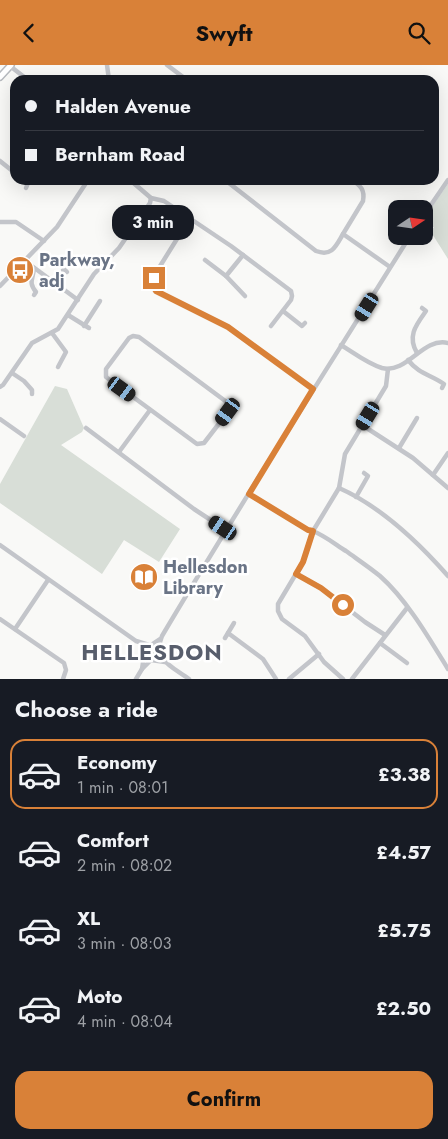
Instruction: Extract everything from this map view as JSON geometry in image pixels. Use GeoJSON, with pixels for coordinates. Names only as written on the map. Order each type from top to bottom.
{"type":"FeatureCollection","features":[{"type":"Feature","properties":{"kind":"main road"},"geometry":{"type":"LineString","coordinates":[[0,77],[11,66]]}},
{"type":"Feature","properties":{"kind":"street"},"geometry":{"type":"LineString","coordinates":[[167,65],[180,75]]}},
{"type":"Feature","properties":{"kind":"street"},"geometry":{"type":"LineString","coordinates":[[11,66],[22,75]]}},
{"type":"Feature","properties":{"kind":"street"},"geometry":{"type":"LineString","coordinates":[[433,202],[448,180]]}},
{"type":"Feature","properties":{"kind":"street"},"geometry":{"type":"LineString","coordinates":[[0,286],[57,227],[85,185]]}},
{"type":"Feature","properties":{"kind":"street"},"geometry":{"type":"LineString","coordinates":[[136,185],[151,198],[164,201],[190,218],[291,291],[291,300],[272,326]]}},
{"type":"Feature","properties":{"kind":"street"},"geometry":{"type":"LineString","coordinates":[[232,185],[316,251],[324,254],[331,251],[363,201],[364,195],[362,187],[359,185]]}},
{"type":"Feature","properties":{"kind":"street"},"geometry":{"type":"LineString","coordinates":[[0,387],[32,343],[58,329],[94,274],[119,248],[150,203],[151,198]]}},
{"type":"Feature","properties":{"kind":"street"},"geometry":{"type":"LineString","coordinates":[[190,218],[157,271],[153,286],[156,291],[228,327],[313,389]]}},
{"type":"Feature","properties":{"kind":"street"},"geometry":{"type":"LineString","coordinates":[[0,222],[16,222],[44,241]]}},
{"type":"Feature","properties":{"kind":"street"},"geometry":{"type":"LineString","coordinates":[[343,234],[390,267]]}},
{"type":"Feature","properties":{"kind":"street"},"geometry":{"type":"LineString","coordinates":[[136,679],[142,669],[157,658],[162,636],[313,389],[367,307],[404,245]]}},
{"type":"Feature","properties":{"kind":"street"},"geometry":{"type":"LineString","coordinates":[[226,275],[243,255]]}},
{"type":"Feature","properties":{"kind":"street"},"geometry":{"type":"LineString","coordinates":[[205,260],[226,275],[245,296]]}},
{"type":"Feature","properties":{"kind":"street"},"geometry":{"type":"LineString","coordinates":[[25,261],[78,300]]}},
{"type":"Feature","properties":{"kind":"street"},"geometry":{"type":"LineString","coordinates":[[34,268],[30,282],[36,292],[34,295]]}},
{"type":"Feature","properties":{"kind":"street"},"geometry":{"type":"LineString","coordinates":[[54,283],[64,269]]}},
{"type":"Feature","properties":{"kind":"street"},"geometry":{"type":"LineString","coordinates":[[68,315],[86,327],[100,301]]}},
{"type":"Feature","properties":{"kind":"street"},"geometry":{"type":"LineString","coordinates":[[417,353],[412,343],[413,330],[425,309]]}},
{"type":"Feature","properties":{"kind":"street"},"geometry":{"type":"LineString","coordinates":[[283,311],[302,326],[305,323]]}},
{"type":"Feature","properties":{"kind":"street"},"geometry":{"type":"LineString","coordinates":[[52,333],[66,352],[58,367]]}},
{"type":"Feature","properties":{"kind":"street"},"geometry":{"type":"LineString","coordinates":[[133,335],[139,337],[225,400],[229,409],[206,441],[199,445],[150,410],[105,375],[106,369],[133,335]]}},
{"type":"Feature","properties":{"kind":"street"},"geometry":{"type":"LineString","coordinates":[[341,345],[374,365],[388,369],[400,365],[433,344],[439,342],[448,343]]}},
{"type":"Feature","properties":{"kind":"street"},"geometry":{"type":"LineString","coordinates":[[408,360],[420,372],[434,377],[445,384]]}},
{"type":"Feature","properties":{"kind":"street"},"geometry":{"type":"LineString","coordinates":[[343,679],[324,662],[305,636],[282,619],[277,607],[305,555],[313,531],[339,488],[343,459],[386,386],[388,369]]}},
{"type":"Feature","properties":{"kind":"street"},"geometry":{"type":"LineString","coordinates":[[12,373],[24,381],[33,391]]}},
{"type":"Feature","properties":{"kind":"street"},"geometry":{"type":"LineString","coordinates":[[119,452],[150,410]]}},
{"type":"Feature","properties":{"kind":"street"},"geometry":{"type":"LineString","coordinates":[[399,448],[417,418]]}},
{"type":"Feature","properties":{"kind":"street"},"geometry":{"type":"LineString","coordinates":[[0,419],[20,430],[24,436]]}},
{"type":"Feature","properties":{"kind":"street"},"geometry":{"type":"LineString","coordinates":[[362,425],[399,448],[448,488]]}},
{"type":"Feature","properties":{"kind":"street"},"geometry":{"type":"LineString","coordinates":[[86,428],[194,509],[226,530]]}},
{"type":"Feature","properties":{"kind":"street"},"geometry":{"type":"LineString","coordinates":[[433,475],[448,453]]}},
{"type":"Feature","properties":{"kind":"street"},"geometry":{"type":"LineString","coordinates":[[356,497],[368,474]]}},
{"type":"Feature","properties":{"kind":"street"},"geometry":{"type":"LineString","coordinates":[[339,488],[356,497],[398,527],[448,576]]}},
{"type":"Feature","properties":{"kind":"street"},"geometry":{"type":"LineString","coordinates":[[249,494],[308,530],[320,534],[375,573],[396,593],[433,643],[448,669]]}},
{"type":"Feature","properties":{"kind":"street"},"geometry":{"type":"LineString","coordinates":[[0,545],[136,641],[156,645],[166,663]]}},
{"type":"Feature","properties":{"kind":"street"},"geometry":{"type":"LineString","coordinates":[[296,574],[321,588],[385,635]]}},
{"type":"Feature","properties":{"kind":"street"},"geometry":{"type":"LineString","coordinates":[[15,629],[48,580]]}},
{"type":"Feature","properties":{"kind":"street"},"geometry":{"type":"LineString","coordinates":[[352,679],[407,608]]}},
{"type":"Feature","properties":{"kind":"street"},"geometry":{"type":"LineString","coordinates":[[0,619],[64,663],[66,670],[63,679]]}},
{"type":"Feature","properties":{"kind":"street"},"geometry":{"type":"LineString","coordinates":[[234,623],[226,635],[263,659],[276,679]]}},
{"type":"Feature","properties":{"kind":"street"},"geometry":{"type":"LineString","coordinates":[[142,669],[144,653],[150,645],[162,636]]}},
{"type":"Feature","properties":{"kind":"street"},"geometry":{"type":"LineString","coordinates":[[136,641],[144,653],[153,660],[166,663],[189,679]]}},
{"type":"Feature","properties":{"kind":"street"},"geometry":{"type":"LineString","coordinates":[[380,643],[407,663]]}},
{"type":"Feature","properties":{"kind":"street"},"geometry":{"type":"LineString","coordinates":[[289,679],[298,674],[319,654]]}},
{"type":"Feature","properties":{"kind":"shaded area"},"geometry":{"type":"Polygon","coordinates":[[[448,184],[448,259],[433,235],[433,205],[448,184]]]}},
{"type":"Feature","properties":{"kind":"shaded area"},"geometry":{"type":"Polygon","coordinates":[[[55,386],[67,389],[84,428],[82,432],[61,445],[180,529],[159,562],[124,540],[102,574],[0,503],[0,484],[55,386]]]}},
{"type":"Feature","properties":{"kind":"shaded area"},"geometry":{"type":"Polygon","coordinates":[[[152,647],[158,653],[152,659],[146,653],[152,647]]]}},
{"type":"Feature","properties":{"kind":"place","name":"Parkway, adj"},"geometry":{"type":"Point","coordinates":[20,270]}},
{"type":"Feature","properties":{"kind":"place","name":"Hellesdon Library"},"geometry":{"type":"Point","coordinates":[144,577]}},
{"type":"Feature","properties":{"kind":"district","name":"HELLESDON"},"geometry":{"type":"Point","coordinates":[152,652]}},
{"type":"Feature","properties":{"kind":"route"},"geometry":{"type":"LineString","coordinates":[[154,278],[153,286],[160,294],[228,327],[313,389],[249,494],[308,530],[313,531],[303,562],[296,574],[321,588],[343,605]]}}]}
